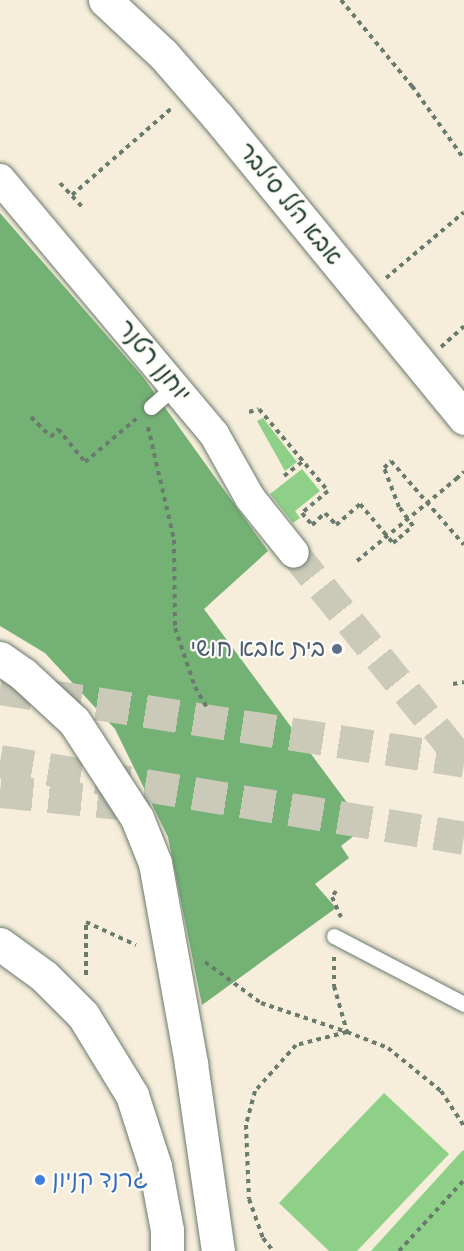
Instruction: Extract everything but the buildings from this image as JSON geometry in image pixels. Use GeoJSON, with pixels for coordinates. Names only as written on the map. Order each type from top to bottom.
{"type":"FeatureCollection","features":[{"type":"Feature","properties":{"kind":"main road","name":"אבא הלל סילבר"},"geometry":{"type":"LineString","coordinates":[[105,0],[163,54],[218,117],[464,418]]}},
{"type":"Feature","properties":{"kind":"main road"},"geometry":{"type":"LineString","coordinates":[[0,658],[23,674],[74,721],[136,818],[155,863],[188,1042],[218,1251]]}},
{"type":"Feature","properties":{"kind":"main road"},"geometry":{"type":"LineString","coordinates":[[0,944],[44,976],[83,1015],[105,1046],[145,1128],[162,1244]]}},
{"type":"Feature","properties":{"kind":"street","name":"יוחנן רטנר"},"geometry":{"type":"LineString","coordinates":[[0,179],[214,434],[250,498],[294,554]]}},
{"type":"Feature","properties":{"kind":"lane"},"geometry":{"type":"LineString","coordinates":[[151,407],[175,386]]}},
{"type":"Feature","properties":{"kind":"lane"},"geometry":{"type":"LineString","coordinates":[[334,936],[464,1004]]}},
{"type":"Feature","properties":{"kind":"path"},"geometry":{"type":"LineString","coordinates":[[341,0],[412,86],[464,159]]}},
{"type":"Feature","properties":{"kind":"path"},"geometry":{"type":"LineString","coordinates":[[72,195],[151,127]]}},
{"type":"Feature","properties":{"kind":"path"},"geometry":{"type":"LineString","coordinates":[[60,183],[84,209]]}},
{"type":"Feature","properties":{"kind":"path"},"geometry":{"type":"LineString","coordinates":[[398,269],[464,212]]}},
{"type":"Feature","properties":{"kind":"path"},"geometry":{"type":"LineString","coordinates":[[31,417],[51,437],[58,429],[85,462],[151,407]]}},
{"type":"Feature","properties":{"kind":"path"},"geometry":{"type":"LineString","coordinates":[[151,407],[148,428],[174,540],[175,628],[195,687],[207,708]]}},
{"type":"Feature","properties":{"kind":"path"},"geometry":{"type":"LineString","coordinates":[[249,412],[259,409],[328,491],[302,513],[312,525],[325,513],[336,525],[360,504],[393,543],[413,526],[399,507],[384,468],[391,461],[464,545]]}},
{"type":"Feature","properties":{"kind":"path"},"geometry":{"type":"LineString","coordinates":[[284,476],[303,461]]}},
{"type":"Feature","properties":{"kind":"path"},"geometry":{"type":"LineString","coordinates":[[357,561],[464,472]]}},
{"type":"Feature","properties":{"kind":"path"},"geometry":{"type":"LineString","coordinates":[[453,684],[464,681]]}},
{"type":"Feature","properties":{"kind":"path"},"geometry":{"type":"LineString","coordinates":[[86,980],[86,922],[136,945]]}},
{"type":"Feature","properties":{"kind":"path"},"geometry":{"type":"LineString","coordinates":[[334,936],[334,986],[347,1032]]}},
{"type":"Feature","properties":{"kind":"path"},"geometry":{"type":"LineString","coordinates":[[205,962],[261,1003],[388,1048],[441,1091],[464,1126]]}},
{"type":"Feature","properties":{"kind":"path"},"geometry":{"type":"LineString","coordinates":[[273,1251],[263,1238],[248,1189],[246,1125],[255,1091],[296,1046],[347,1032]]}},
{"type":"Feature","properties":{"kind":"path"},"geometry":{"type":"LineString","coordinates":[[399,1251],[464,1180]]}},
{"type":"Feature","properties":{"kind":"green space"},"geometry":{"type":"Polygon","coordinates":[[[0,213],[143,377],[268,551],[204,609],[365,827],[341,846],[349,858],[315,884],[336,908],[202,1005],[168,837],[115,729],[45,653],[0,626],[0,213]]]}},
{"type":"Feature","properties":{"kind":"green space"},"geometry":{"type":"Polygon","coordinates":[[[263,418],[297,462],[285,471],[257,421],[263,418]]]}},
{"type":"Feature","properties":{"kind":"green space"},"geometry":{"type":"Polygon","coordinates":[[[302,469],[320,491],[295,511],[300,518],[293,523],[270,494],[302,469]]]}},
{"type":"Feature","properties":{"kind":"green space"},"geometry":{"type":"Polygon","coordinates":[[[384,1093],[449,1154],[357,1251],[329,1251],[279,1203],[384,1093]]]}},
{"type":"Feature","properties":{"kind":"green space"},"geometry":{"type":"Polygon","coordinates":[[[464,1150],[464,1251],[371,1251],[462,1151],[464,1150]]]}},
{"type":"Feature","properties":{"kind":"tunnel"},"geometry":{"type":"LineString","coordinates":[[294,553],[464,763]]}},
{"type":"Feature","properties":{"kind":"tunnel"},"geometry":{"type":"LineString","coordinates":[[0,688],[464,761]]}},
{"type":"Feature","properties":{"kind":"tunnel"},"geometry":{"type":"LineString","coordinates":[[0,761],[464,838]]}},
{"type":"Feature","properties":{"kind":"tunnel"},"geometry":{"type":"LineString","coordinates":[[0,791],[150,806]]}},
{"type":"Feature","properties":{"kind":"place","name":"בית אבא חושי"},"geometry":{"type":"Point","coordinates":[337,649]}},
{"type":"Feature","properties":{"kind":"place","name":"גרנד קניון"},"geometry":{"type":"Point","coordinates":[40,1180]}}]}
